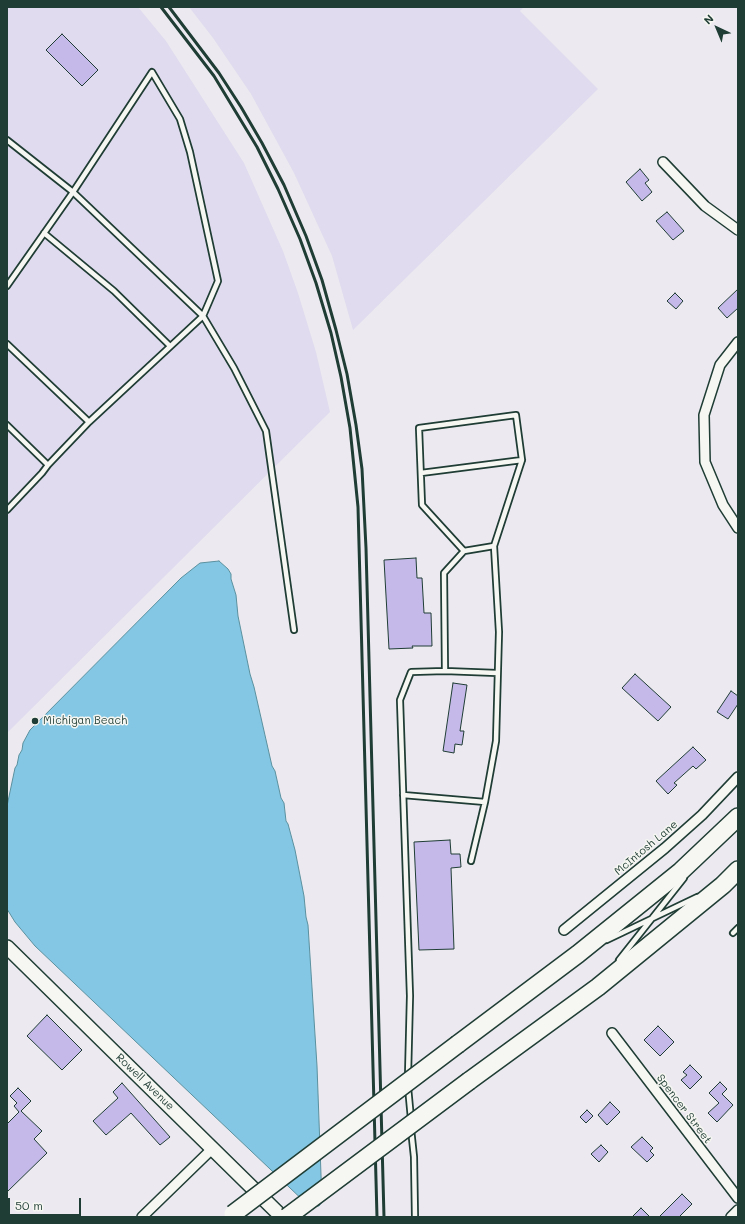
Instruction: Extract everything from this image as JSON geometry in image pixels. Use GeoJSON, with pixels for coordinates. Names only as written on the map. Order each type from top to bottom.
{"type":"FeatureCollection","features":[{"type":"Feature","properties":{"kind":"highway"},"geometry":{"type":"LineString","coordinates":[[231,1215],[578,954],[681,871],[738,817]]}},
{"type":"Feature","properties":{"kind":"highway"},"geometry":{"type":"LineString","coordinates":[[287,1217],[598,987],[723,885],[738,870]]}},
{"type":"Feature","properties":{"kind":"street"},"geometry":{"type":"LineString","coordinates":[[663,162],[705,206],[738,230]]}},
{"type":"Feature","properties":{"kind":"street"},"geometry":{"type":"LineString","coordinates":[[738,342],[720,365],[704,415],[705,462],[723,505],[738,528]]}},
{"type":"Feature","properties":{"kind":"street","name":"McIntosh Lane"},"geometry":{"type":"LineString","coordinates":[[564,930],[665,848],[702,815],[738,777]]}},
{"type":"Feature","properties":{"kind":"street","name":"Rowell Avenue"},"geometry":{"type":"LineString","coordinates":[[8,948],[282,1217]]}},
{"type":"Feature","properties":{"kind":"street","name":"Spencer Street"},"geometry":{"type":"LineString","coordinates":[[612,1034],[738,1198]]}},
{"type":"Feature","properties":{"kind":"street"},"geometry":{"type":"LineString","coordinates":[[142,1217],[213,1148]]}},
{"type":"Feature","properties":{"kind":"street"},"geometry":{"type":"LineString","coordinates":[[731,1217],[738,1210]]}},
{"type":"Feature","properties":{"kind":"lane"},"geometry":{"type":"LineString","coordinates":[[7,286],[73,192],[152,72],[180,119],[190,152],[218,281],[203,316],[89,422],[7,510]]}},
{"type":"Feature","properties":{"kind":"lane"},"geometry":{"type":"LineString","coordinates":[[7,140],[73,192],[203,316],[234,368],[266,431],[294,630]]}},
{"type":"Feature","properties":{"kind":"lane"},"geometry":{"type":"LineString","coordinates":[[44,234],[114,291],[170,346]]}},
{"type":"Feature","properties":{"kind":"lane"},"geometry":{"type":"LineString","coordinates":[[7,344],[89,422]]}},
{"type":"Feature","properties":{"kind":"lane"},"geometry":{"type":"LineString","coordinates":[[464,550],[422,505],[419,428],[516,415],[522,460],[494,546],[499,632],[496,741],[485,802],[471,861]]}},
{"type":"Feature","properties":{"kind":"lane"},"geometry":{"type":"LineString","coordinates":[[7,425],[48,465]]}},
{"type":"Feature","properties":{"kind":"lane"},"geometry":{"type":"LineString","coordinates":[[420,473],[522,460]]}},
{"type":"Feature","properties":{"kind":"lane"},"geometry":{"type":"LineString","coordinates":[[444,671],[444,573],[464,550],[494,546]]}},
{"type":"Feature","properties":{"kind":"lane"},"geometry":{"type":"LineString","coordinates":[[415,1217],[414,1156],[408,1088],[410,996],[400,700],[411,672],[444,671],[497,673]]}},
{"type":"Feature","properties":{"kind":"lane"},"geometry":{"type":"LineString","coordinates":[[403,795],[485,802]]}},
{"type":"Feature","properties":{"kind":"lane"},"geometry":{"type":"LineString","coordinates":[[692,869],[716,838]]}},
{"type":"Feature","properties":{"kind":"lane"},"geometry":{"type":"LineString","coordinates":[[617,962],[687,875]]}},
{"type":"Feature","properties":{"kind":"lane"},"geometry":{"type":"LineString","coordinates":[[605,941],[723,885]]}},
{"type":"Feature","properties":{"kind":"lane"},"geometry":{"type":"LineString","coordinates":[[733,933],[738,928]]}},
{"type":"Feature","properties":{"kind":"lane"},"geometry":{"type":"LineString","coordinates":[[578,954],[598,944]]}},
{"type":"Feature","properties":{"kind":"lane"},"geometry":{"type":"LineString","coordinates":[[598,987],[612,968]]}},
{"type":"Feature","properties":{"kind":"shaded area"},"geometry":{"type":"Polygon","coordinates":[[[7,7],[138,7],[166,41],[244,163],[283,251],[298,293],[316,352],[330,412],[7,733],[7,7]]]}},
{"type":"Feature","properties":{"kind":"shaded area"},"geometry":{"type":"Polygon","coordinates":[[[189,7],[524,7],[520,11],[598,89],[353,330],[332,256],[294,173],[251,94],[213,38],[189,7]]]}},
{"type":"Feature","properties":{"kind":"water"},"geometry":{"type":"Polygon","coordinates":[[[219,561],[231,574],[250,674],[272,766],[275,771],[281,798],[284,803],[286,821],[295,850],[304,896],[308,925],[317,1066],[322,1202],[319,1206],[309,1206],[35,946],[15,922],[7,909],[7,806],[15,768],[23,743],[30,730],[181,578],[200,563],[219,561]]]}},
{"type":"Feature","properties":{"kind":"building"},"geometry":{"type":"Polygon","coordinates":[[[62,34],[98,70],[82,86],[46,50],[62,34]]]}},
{"type":"Feature","properties":{"kind":"building"},"geometry":{"type":"Polygon","coordinates":[[[640,169],[649,180],[645,183],[652,192],[642,201],[626,182],[640,169]]]}},
{"type":"Feature","properties":{"kind":"building"},"geometry":{"type":"Polygon","coordinates":[[[667,212],[684,231],[673,240],[656,221],[667,212]]]}},
{"type":"Feature","properties":{"kind":"building"},"geometry":{"type":"Polygon","coordinates":[[[738,289],[738,308],[727,318],[718,308],[738,289]]]}},
{"type":"Feature","properties":{"kind":"building"},"geometry":{"type":"Polygon","coordinates":[[[675,293],[683,301],[676,309],[667,301],[675,293]]]}},
{"type":"Feature","properties":{"kind":"building"},"geometry":{"type":"Polygon","coordinates":[[[416,558],[417,578],[422,578],[424,613],[431,613],[432,646],[412,646],[413,648],[389,649],[384,560],[416,558]]]}},
{"type":"Feature","properties":{"kind":"building"},"geometry":{"type":"Polygon","coordinates":[[[635,674],[671,707],[658,721],[622,688],[635,674]]]}},
{"type":"Feature","properties":{"kind":"building"},"geometry":{"type":"Polygon","coordinates":[[[453,683],[467,685],[460,731],[464,731],[462,745],[455,744],[454,753],[443,751],[453,683]]]}},
{"type":"Feature","properties":{"kind":"building"},"geometry":{"type":"Polygon","coordinates":[[[731,691],[738,696],[738,704],[728,719],[717,712],[731,691]]]}},
{"type":"Feature","properties":{"kind":"building"},"geometry":{"type":"Polygon","coordinates":[[[693,747],[706,760],[696,769],[693,766],[674,783],[677,785],[668,794],[656,781],[693,747]]]}},
{"type":"Feature","properties":{"kind":"building"},"geometry":{"type":"Polygon","coordinates":[[[450,840],[451,854],[460,854],[461,867],[451,868],[454,949],[419,950],[414,842],[450,840]]]}},
{"type":"Feature","properties":{"kind":"building"},"geometry":{"type":"Polygon","coordinates":[[[47,1015],[82,1050],[62,1070],[27,1036],[47,1015]]]}},
{"type":"Feature","properties":{"kind":"building"},"geometry":{"type":"Polygon","coordinates":[[[658,1026],[674,1042],[660,1056],[644,1040],[658,1026]]]}},
{"type":"Feature","properties":{"kind":"building"},"geometry":{"type":"Polygon","coordinates":[[[690,1065],[702,1077],[690,1089],[681,1080],[687,1075],[683,1072],[690,1065]]]}},
{"type":"Feature","properties":{"kind":"building"},"geometry":{"type":"Polygon","coordinates":[[[720,1082],[727,1089],[722,1094],[733,1105],[717,1122],[708,1113],[719,1103],[709,1093],[720,1082]]]}},
{"type":"Feature","properties":{"kind":"building"},"geometry":{"type":"Polygon","coordinates":[[[122,1083],[170,1137],[160,1145],[131,1113],[106,1135],[93,1121],[118,1098],[113,1092],[122,1083]]]}},
{"type":"Feature","properties":{"kind":"building"},"geometry":{"type":"Polygon","coordinates":[[[18,1088],[31,1101],[21,1111],[42,1131],[34,1139],[47,1153],[7,1192],[7,1124],[19,1112],[14,1106],[17,1103],[10,1096],[18,1088]]]}},
{"type":"Feature","properties":{"kind":"building"},"geometry":{"type":"Polygon","coordinates":[[[610,1102],[620,1112],[607,1125],[598,1115],[610,1102]]]}},
{"type":"Feature","properties":{"kind":"building"},"geometry":{"type":"Polygon","coordinates":[[[587,1110],[593,1116],[586,1123],[580,1117],[587,1110]]]}},
{"type":"Feature","properties":{"kind":"building"},"geometry":{"type":"Polygon","coordinates":[[[642,1137],[653,1148],[650,1151],[654,1155],[647,1162],[631,1147],[642,1137]]]}},
{"type":"Feature","properties":{"kind":"building"},"geometry":{"type":"Polygon","coordinates":[[[601,1145],[608,1152],[599,1162],[591,1154],[601,1145]]]}},
{"type":"Feature","properties":{"kind":"building"},"geometry":{"type":"Polygon","coordinates":[[[682,1194],[692,1204],[679,1217],[659,1217],[682,1194]]]}},
{"type":"Feature","properties":{"kind":"building"},"geometry":{"type":"Polygon","coordinates":[[[641,1208],[650,1217],[632,1217],[641,1208]]]}},
{"type":"Feature","properties":{"kind":"railway"},"geometry":{"type":"LineString","coordinates":[[161,7],[214,76],[257,147],[278,189],[300,239],[316,283],[331,333],[341,377],[350,428],[358,507],[377,1217]]}},
{"type":"Feature","properties":{"kind":"railway"},"geometry":{"type":"LineString","coordinates":[[169,7],[219,73],[241,107],[284,185],[306,236],[322,280],[347,374],[362,469],[366,548],[384,1217]]}},
{"type":"Feature","properties":{"kind":"place","name":"Michigan Beach"},"geometry":{"type":"Point","coordinates":[35,721]}}]}
